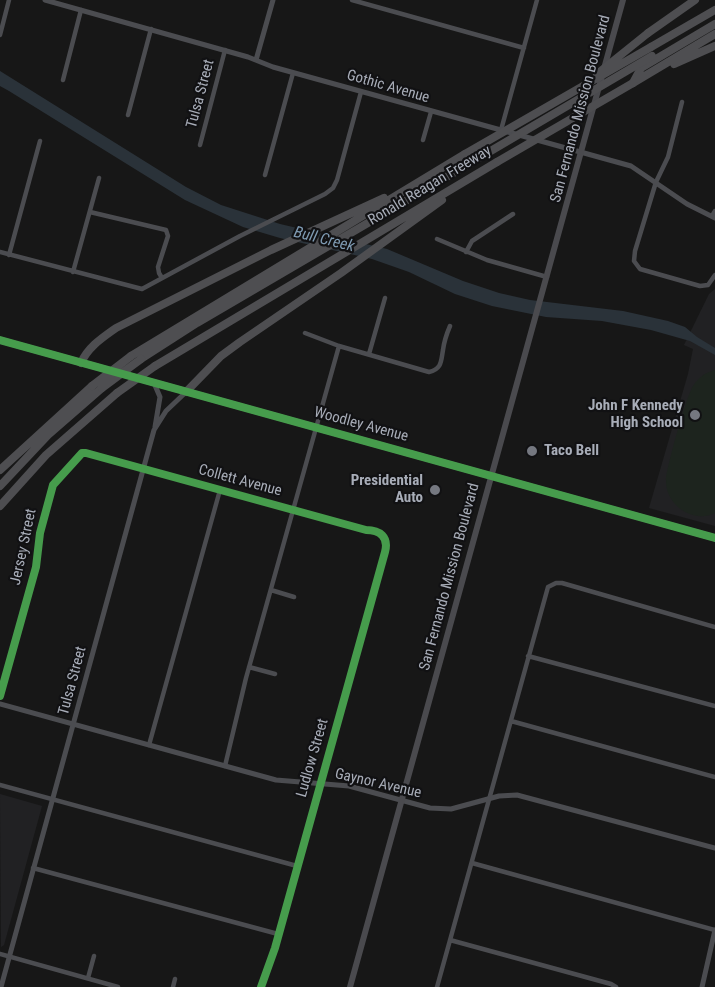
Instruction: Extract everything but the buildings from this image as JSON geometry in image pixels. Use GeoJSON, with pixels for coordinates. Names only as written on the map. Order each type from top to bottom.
{"type":"FeatureCollection","features":[{"type":"Feature","properties":{"kind":"highway"},"geometry":{"type":"LineString","coordinates":[[574,93],[648,33],[696,0]]}},
{"type":"Feature","properties":{"kind":"highway","name":"Ronald Reagan Freeway"},"geometry":{"type":"LineString","coordinates":[[0,470],[92,386],[131,356],[465,154],[652,52],[715,10]]}},
{"type":"Feature","properties":{"kind":"highway"},"geometry":{"type":"LineString","coordinates":[[0,486],[41,442],[102,388],[141,359],[197,323],[472,162],[652,52],[715,19]]}},
{"type":"Feature","properties":{"kind":"highway"},"geometry":{"type":"LineString","coordinates":[[637,78],[641,68],[715,24]]}},
{"type":"Feature","properties":{"kind":"highway","name":"Ronald Reagan Freeway"},"geometry":{"type":"LineString","coordinates":[[0,506],[46,455],[117,393],[155,366],[637,78],[715,34]]}},
{"type":"Feature","properties":{"kind":"highway"},"geometry":{"type":"LineString","coordinates":[[637,78],[715,46]]}},
{"type":"Feature","properties":{"kind":"highway"},"geometry":{"type":"LineString","coordinates":[[186,392],[221,356],[397,234],[474,176]]}},
{"type":"Feature","properties":{"kind":"highway"},"geometry":{"type":"LineString","coordinates":[[81,363],[93,345],[116,328],[350,212],[412,186]]}},
{"type":"Feature","properties":{"kind":"main road","name":"San Fernando Mission Boulevard"},"geometry":{"type":"LineString","coordinates":[[350,987],[623,0]]}},
{"type":"Feature","properties":{"kind":"main road","name":"Woodley Avenue"},"geometry":{"type":"LineString","coordinates":[[0,340],[715,538]]}},
{"type":"Feature","properties":{"kind":"street"},"geometry":{"type":"LineString","coordinates":[[0,35],[9,0]]}},
{"type":"Feature","properties":{"kind":"street","name":"Gothic Avenue"},"geometry":{"type":"LineString","coordinates":[[45,0],[225,50],[273,68],[631,166],[687,204],[714,215]]}},
{"type":"Feature","properties":{"kind":"street"},"geometry":{"type":"LineString","coordinates":[[256,60],[273,0]]}},
{"type":"Feature","properties":{"kind":"street"},"geometry":{"type":"LineString","coordinates":[[352,0],[524,48]]}},
{"type":"Feature","properties":{"kind":"street"},"geometry":{"type":"LineString","coordinates":[[501,130],[537,0]]}},
{"type":"Feature","properties":{"kind":"street"},"geometry":{"type":"LineString","coordinates":[[63,80],[81,10]]}},
{"type":"Feature","properties":{"kind":"street"},"geometry":{"type":"LineString","coordinates":[[128,114],[151,29]]}},
{"type":"Feature","properties":{"kind":"street","name":"Tulsa Street"},"geometry":{"type":"LineString","coordinates":[[200,145],[225,50]]}},
{"type":"Feature","properties":{"kind":"street"},"geometry":{"type":"LineString","coordinates":[[265,175],[293,73]]}},
{"type":"Feature","properties":{"kind":"street"},"geometry":{"type":"LineString","coordinates":[[0,252],[142,289],[325,194],[335,184],[361,92]]}},
{"type":"Feature","properties":{"kind":"street"},"geometry":{"type":"LineString","coordinates":[[682,102],[668,157],[656,182],[635,251],[635,265],[647,272],[700,286],[708,285],[715,275]]}},
{"type":"Feature","properties":{"kind":"street"},"geometry":{"type":"LineString","coordinates":[[423,140],[431,112]]}},
{"type":"Feature","properties":{"kind":"street"},"geometry":{"type":"LineString","coordinates":[[9,255],[40,141]]}},
{"type":"Feature","properties":{"kind":"street"},"geometry":{"type":"LineString","coordinates":[[73,272],[99,178]]}},
{"type":"Feature","properties":{"kind":"street"},"geometry":{"type":"LineString","coordinates":[[90,212],[166,230],[168,236],[158,267],[162,278]]}},
{"type":"Feature","properties":{"kind":"street"},"geometry":{"type":"LineString","coordinates":[[466,252],[472,241],[513,214]]}},
{"type":"Feature","properties":{"kind":"street"},"geometry":{"type":"LineString","coordinates":[[436,239],[486,261],[547,277]]}},
{"type":"Feature","properties":{"kind":"street"},"geometry":{"type":"LineString","coordinates":[[369,354],[385,297]]}},
{"type":"Feature","properties":{"kind":"street"},"geometry":{"type":"LineString","coordinates":[[305,333],[423,372],[434,371],[441,363],[442,350],[450,326]]}},
{"type":"Feature","properties":{"kind":"street"},"geometry":{"type":"LineString","coordinates":[[225,766],[249,667],[339,346]]}},
{"type":"Feature","properties":{"kind":"street"},"geometry":{"type":"LineString","coordinates":[[154,383],[160,397],[154,430]]}},
{"type":"Feature","properties":{"kind":"street","name":"Tulsa Street"},"geometry":{"type":"LineString","coordinates":[[1,987],[154,430],[166,411],[186,392]]}},
{"type":"Feature","properties":{"kind":"street","name":"Collett Avenue"},"geometry":{"type":"LineString","coordinates":[[86,453],[366,530],[378,531],[385,537]]}},
{"type":"Feature","properties":{"kind":"street","name":"Jersey Street"},"geometry":{"type":"LineString","coordinates":[[0,696],[36,567],[39,533],[53,485],[78,455],[86,453]]}},
{"type":"Feature","properties":{"kind":"street"},"geometry":{"type":"LineString","coordinates":[[149,745],[220,490]]}},
{"type":"Feature","properties":{"kind":"street","name":"Ludlow Street"},"geometry":{"type":"LineString","coordinates":[[261,987],[278,934],[387,545],[385,537]]}},
{"type":"Feature","properties":{"kind":"street"},"geometry":{"type":"LineString","coordinates":[[437,987],[546,591],[552,584],[562,583],[715,627]]}},
{"type":"Feature","properties":{"kind":"street"},"geometry":{"type":"LineString","coordinates":[[270,590],[294,597]]}},
{"type":"Feature","properties":{"kind":"street"},"geometry":{"type":"LineString","coordinates":[[528,656],[715,706]]}},
{"type":"Feature","properties":{"kind":"street"},"geometry":{"type":"LineString","coordinates":[[249,667],[275,674]]}},
{"type":"Feature","properties":{"kind":"street","name":"Gaynor Avenue"},"geometry":{"type":"LineString","coordinates":[[0,704],[286,782],[349,786],[430,808],[451,809],[490,798],[508,795],[527,796],[715,848]]}},
{"type":"Feature","properties":{"kind":"street"},"geometry":{"type":"LineString","coordinates":[[511,721],[715,777]]}},
{"type":"Feature","properties":{"kind":"street"},"geometry":{"type":"LineString","coordinates":[[0,785],[297,866]]}},
{"type":"Feature","properties":{"kind":"street"},"geometry":{"type":"LineString","coordinates":[[472,863],[715,930],[702,987]]}},
{"type":"Feature","properties":{"kind":"street"},"geometry":{"type":"LineString","coordinates":[[33,868],[278,934]]}},
{"type":"Feature","properties":{"kind":"street"},"geometry":{"type":"LineString","coordinates":[[450,940],[606,982],[616,987]]}},
{"type":"Feature","properties":{"kind":"street"},"geometry":{"type":"LineString","coordinates":[[0,954],[118,987]]}},
{"type":"Feature","properties":{"kind":"street"},"geometry":{"type":"LineString","coordinates":[[88,978],[94,956]]}},
{"type":"Feature","properties":{"kind":"street"},"geometry":{"type":"LineString","coordinates":[[173,987],[175,979]]}},
{"type":"Feature","properties":{"kind":"shaded area","name":"John F Kennedy High School"},"geometry":{"type":"Polygon","coordinates":[[[715,289],[715,526],[649,508],[688,374],[693,349],[684,345],[709,294],[715,289]]]}},
{"type":"Feature","properties":{"kind":"shaded area","name":"John F Kennedy High School"},"geometry":{"type":"Polygon","coordinates":[[[715,370],[715,513],[698,516],[682,510],[675,504],[667,489],[666,480],[690,392],[700,378],[715,370]]]}},
{"type":"Feature","properties":{"kind":"shaded area"},"geometry":{"type":"Polygon","coordinates":[[[0,794],[42,806],[4,945],[1,947],[0,794]]]}},
{"type":"Feature","properties":{"kind":"water","name":"Bull Creek"},"geometry":{"type":"Polygon","coordinates":[[[0,71],[186,187],[221,205],[280,224],[387,249],[463,281],[499,293],[530,300],[623,311],[668,321],[685,327],[715,348],[715,355],[690,341],[651,330],[602,321],[546,317],[492,306],[455,294],[409,272],[372,259],[243,227],[185,200],[0,86],[0,71]]]}},
{"type":"Feature","properties":{"kind":"cycle path"},"geometry":{"type":"LineString","coordinates":[[0,340],[715,538]]}},
{"type":"Feature","properties":{"kind":"cycle path"},"geometry":{"type":"LineString","coordinates":[[0,696],[36,567],[40,533],[53,485],[82,453],[375,531],[382,535],[386,542],[385,552],[275,948],[261,987]]}},
{"type":"Feature","properties":{"kind":"place","name":"John F Kennedy High School"},"geometry":{"type":"Point","coordinates":[695,415]}},
{"type":"Feature","properties":{"kind":"place","name":"Taco Bell"},"geometry":{"type":"Point","coordinates":[532,451]}},
{"type":"Feature","properties":{"kind":"place","name":"Presidential Auto"},"geometry":{"type":"Point","coordinates":[435,490]}}]}
